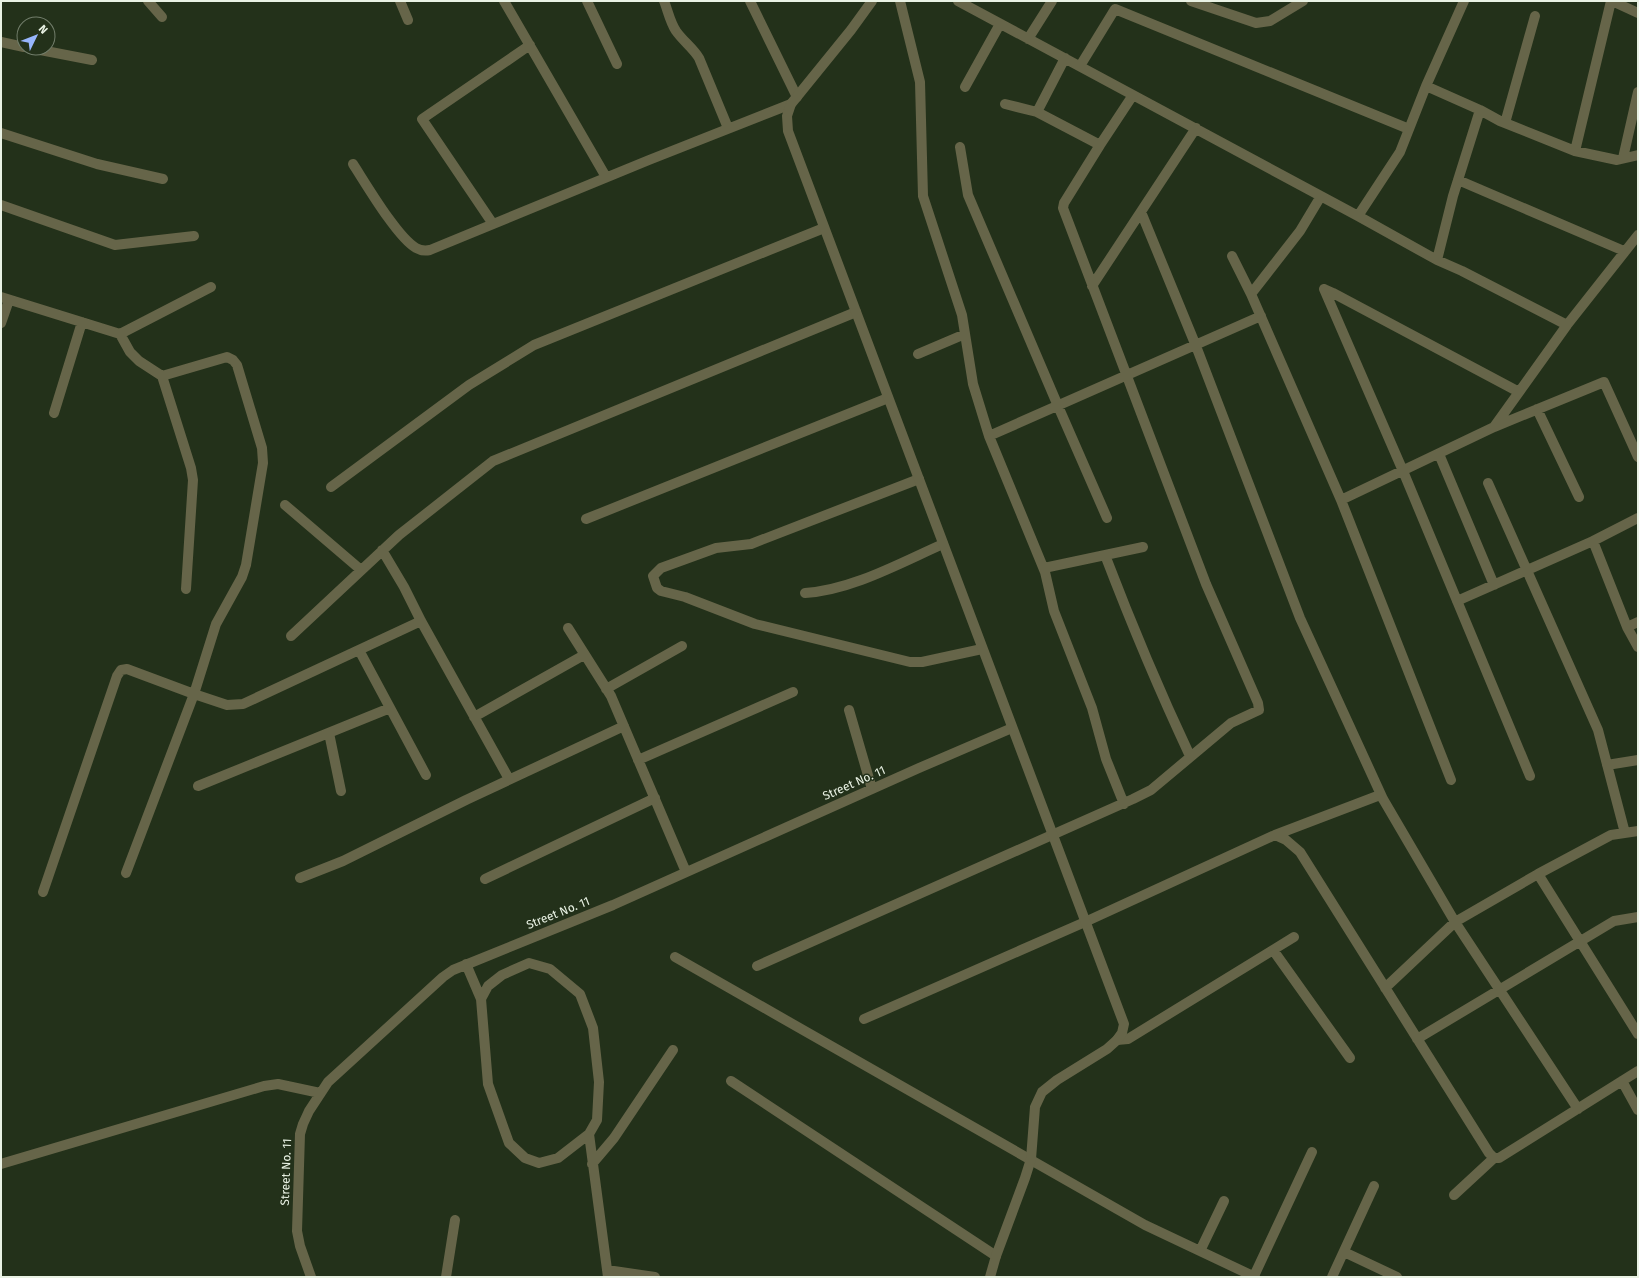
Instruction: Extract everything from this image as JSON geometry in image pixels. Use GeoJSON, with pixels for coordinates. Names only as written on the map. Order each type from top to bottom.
{"type":"FeatureCollection","features":[{"type":"Feature","properties":{"kind":"street"},"geometry":{"type":"LineString","coordinates":[[148,1],[162,17]]}},
{"type":"Feature","properties":{"kind":"street"},"geometry":{"type":"LineString","coordinates":[[400,1],[408,20]]}},
{"type":"Feature","properties":{"kind":"street"},"geometry":{"type":"LineString","coordinates":[[504,1],[606,177]]}},
{"type":"Feature","properties":{"kind":"street"},"geometry":{"type":"LineString","coordinates":[[587,1],[617,64]]}},
{"type":"Feature","properties":{"kind":"street"},"geometry":{"type":"LineString","coordinates":[[664,1],[671,22],[677,32],[694,49],[699,58],[728,128]]}},
{"type":"Feature","properties":{"kind":"street"},"geometry":{"type":"LineString","coordinates":[[750,1],[794,101]]}},
{"type":"Feature","properties":{"kind":"street"},"geometry":{"type":"LineString","coordinates":[[872,1],[852,30],[794,101],[787,116],[788,131],[1124,1024],[1122,1033],[1107,1049],[1057,1080],[1042,1092],[1035,1107],[1031,1159],[996,1256],[990,1277]]}},
{"type":"Feature","properties":{"kind":"street"},"geometry":{"type":"LineString","coordinates":[[900,1],[920,82],[922,196],[962,315],[973,384],[989,436],[1044,568],[1054,611],[1092,708],[1106,759],[1124,804]]}},
{"type":"Feature","properties":{"kind":"street"},"geometry":{"type":"LineString","coordinates":[[958,1],[1196,128],[1437,260],[1462,271],[1567,325]]}},
{"type":"Feature","properties":{"kind":"street"},"geometry":{"type":"LineString","coordinates":[[1028,38],[1052,1]]}},
{"type":"Feature","properties":{"kind":"street"},"geometry":{"type":"LineString","coordinates":[[1191,1],[1256,23],[1270,21],[1303,1]]}},
{"type":"Feature","properties":{"kind":"street"},"geometry":{"type":"LineString","coordinates":[[1358,216],[1400,152],[1426,86],[1464,1]]}},
{"type":"Feature","properties":{"kind":"street"},"geometry":{"type":"LineString","coordinates":[[1575,152],[1612,1],[1638,13]]}},
{"type":"Feature","properties":{"kind":"street"},"geometry":{"type":"LineString","coordinates":[[1080,66],[1116,8],[1409,129]]}},
{"type":"Feature","properties":{"kind":"street"},"geometry":{"type":"LineString","coordinates":[[1505,123],[1535,16]]}},
{"type":"Feature","properties":{"kind":"street"},"geometry":{"type":"LineString","coordinates":[[965,87],[1000,24]]}},
{"type":"Feature","properties":{"kind":"street"},"geometry":{"type":"LineString","coordinates":[[2,45],[16,46]]}},
{"type":"Feature","properties":{"kind":"street"},"geometry":{"type":"LineString","coordinates":[[493,224],[422,119],[530,45]]}},
{"type":"Feature","properties":{"kind":"street"},"geometry":{"type":"LineString","coordinates":[[56,53],[92,60]]}},
{"type":"Feature","properties":{"kind":"street"},"geometry":{"type":"LineString","coordinates":[[1037,112],[1065,58]]}},
{"type":"Feature","properties":{"kind":"street"},"geometry":{"type":"LineString","coordinates":[[1426,86],[1505,123],[1575,152],[1617,160],[1638,155]]}},
{"type":"Feature","properties":{"kind":"street"},"geometry":{"type":"LineString","coordinates":[[1623,158],[1638,92]]}},
{"type":"Feature","properties":{"kind":"street"},"geometry":{"type":"LineString","coordinates":[[757,966],[1124,804],[1151,790],[1219,731],[1231,723],[1259,710],[1260,706],[1206,584],[1063,208],[1064,203],[1100,145],[1134,95]]}},
{"type":"Feature","properties":{"kind":"street"},"geometry":{"type":"LineString","coordinates":[[353,164],[392,223],[408,242],[416,249],[423,251],[430,250],[794,101]]}},
{"type":"Feature","properties":{"kind":"street"},"geometry":{"type":"LineString","coordinates":[[1006,104],[1037,112],[1100,145]]}},
{"type":"Feature","properties":{"kind":"street"},"geometry":{"type":"LineString","coordinates":[[1437,260],[1458,180],[1480,110]]}},
{"type":"Feature","properties":{"kind":"street"},"geometry":{"type":"LineString","coordinates":[[1092,286],[1196,128]]}},
{"type":"Feature","properties":{"kind":"street"},"geometry":{"type":"LineString","coordinates":[[1,133],[97,164],[163,179]]}},
{"type":"Feature","properties":{"kind":"street"},"geometry":{"type":"LineString","coordinates":[[960,147],[968,195],[1107,518]]}},
{"type":"Feature","properties":{"kind":"street"},"geometry":{"type":"LineString","coordinates":[[1458,180],[1624,251]]}},
{"type":"Feature","properties":{"kind":"street"},"geometry":{"type":"LineString","coordinates":[[1251,294],[1300,231],[1321,196]]}},
{"type":"Feature","properties":{"kind":"street"},"geometry":{"type":"LineString","coordinates":[[1,205],[115,245],[194,236]]}},
{"type":"Feature","properties":{"kind":"street"},"geometry":{"type":"LineString","coordinates":[[1141,212],[1196,346],[1300,618],[1380,795],[1455,922],[1578,1109]]}},
{"type":"Feature","properties":{"kind":"street"},"geometry":{"type":"LineString","coordinates":[[331,487],[469,385],[534,345],[824,228]]}},
{"type":"Feature","properties":{"kind":"street"},"geometry":{"type":"LineString","coordinates":[[1494,427],[1567,325],[1638,235]]}},
{"type":"Feature","properties":{"kind":"street"},"geometry":{"type":"LineString","coordinates":[[1232,256],[1261,316],[1341,500],[1451,780]]}},
{"type":"Feature","properties":{"kind":"street"},"geometry":{"type":"LineString","coordinates":[[120,334],[211,287]]}},
{"type":"Feature","properties":{"kind":"street"},"geometry":{"type":"LineString","coordinates":[[1519,392],[1324,289],[1403,471],[1530,776]]}},
{"type":"Feature","properties":{"kind":"street"},"geometry":{"type":"LineString","coordinates":[[1,323],[5,298],[120,334],[130,352],[162,376],[191,468],[193,480],[186,589]]}},
{"type":"Feature","properties":{"kind":"street"},"geometry":{"type":"LineString","coordinates":[[291,636],[399,535],[492,461],[856,312]]}},
{"type":"Feature","properties":{"kind":"street"},"geometry":{"type":"LineString","coordinates":[[989,436],[1126,377],[1261,316]]}},
{"type":"Feature","properties":{"kind":"street"},"geometry":{"type":"LineString","coordinates":[[54,413],[82,322]]}},
{"type":"Feature","properties":{"kind":"street"},"geometry":{"type":"LineString","coordinates":[[918,354],[965,334]]}},
{"type":"Feature","properties":{"kind":"street"},"geometry":{"type":"LineString","coordinates":[[126,873],[194,694],[216,624],[242,578],[246,564],[263,463],[262,448],[237,365],[233,360],[227,358],[162,376]]}},
{"type":"Feature","properties":{"kind":"street"},"geometry":{"type":"LineString","coordinates":[[1341,500],[1494,427],[1604,382],[1638,457]]}},
{"type":"Feature","properties":{"kind":"street"},"geometry":{"type":"LineString","coordinates":[[586,520],[888,398]]}},
{"type":"Feature","properties":{"kind":"street"},"geometry":{"type":"LineString","coordinates":[[1537,409],[1578,497]]}},
{"type":"Feature","properties":{"kind":"street"},"geometry":{"type":"LineString","coordinates":[[1439,454],[1494,585]]}},
{"type":"Feature","properties":{"kind":"street"},"geometry":{"type":"LineString","coordinates":[[919,479],[751,544],[716,548],[661,568],[653,576],[657,588],[664,593],[685,597],[755,624],[910,662],[922,662],[982,649]]}},
{"type":"Feature","properties":{"kind":"street"},"geometry":{"type":"LineString","coordinates":[[1488,483],[1598,730],[1625,833]]}},
{"type":"Feature","properties":{"kind":"street"},"geometry":{"type":"LineString","coordinates":[[286,505],[361,570]]}},
{"type":"Feature","properties":{"kind":"street"},"geometry":{"type":"LineString","coordinates":[[1457,601],[1593,541],[1638,518]]}},
{"type":"Feature","properties":{"kind":"street"},"geometry":{"type":"LineString","coordinates":[[1593,541],[1638,648]]}},
{"type":"Feature","properties":{"kind":"street"},"geometry":{"type":"LineString","coordinates":[[805,593],[845,587],[944,544]]}},
{"type":"Feature","properties":{"kind":"street"},"geometry":{"type":"LineString","coordinates":[[1044,568],[1143,547]]}},
{"type":"Feature","properties":{"kind":"street"},"geometry":{"type":"LineString","coordinates":[[382,550],[404,587],[421,621],[509,779]]}},
{"type":"Feature","properties":{"kind":"street"},"geometry":{"type":"LineString","coordinates":[[1105,555],[1127,614],[1163,699],[1190,756]]}},
{"type":"Feature","properties":{"kind":"street"},"geometry":{"type":"LineString","coordinates":[[43,892],[117,676],[121,670],[127,669],[227,705],[243,704],[421,621]]}},
{"type":"Feature","properties":{"kind":"street"},"geometry":{"type":"LineString","coordinates":[[1628,627],[1638,622]]}},
{"type":"Feature","properties":{"kind":"street"},"geometry":{"type":"LineString","coordinates":[[568,628],[606,689],[624,726],[686,872]]}},
{"type":"Feature","properties":{"kind":"street"},"geometry":{"type":"LineString","coordinates":[[606,689],[682,646]]}},
{"type":"Feature","properties":{"kind":"street"},"geometry":{"type":"LineString","coordinates":[[359,650],[426,775]]}},
{"type":"Feature","properties":{"kind":"street"},"geometry":{"type":"LineString","coordinates":[[474,717],[584,654]]}},
{"type":"Feature","properties":{"kind":"street"},"geometry":{"type":"LineString","coordinates":[[638,760],[793,692]]}},
{"type":"Feature","properties":{"kind":"street"},"geometry":{"type":"LineString","coordinates":[[198,786],[390,708]]}},
{"type":"Feature","properties":{"kind":"street"},"geometry":{"type":"LineString","coordinates":[[849,710],[872,789]]}},
{"type":"Feature","properties":{"kind":"street"},"geometry":{"type":"LineString","coordinates":[[300,878],[343,861],[509,779],[624,726]]}},
{"type":"Feature","properties":{"kind":"street","name":"Street No. 11"},"geometry":{"type":"LineString","coordinates":[[311,1277],[300,1246],[297,1231],[300,1134],[303,1124],[320,1093],[328,1082],[442,977],[466,964],[613,905],[1012,728]]}},
{"type":"Feature","properties":{"kind":"street"},"geometry":{"type":"LineString","coordinates":[[329,733],[341,791]]}},
{"type":"Feature","properties":{"kind":"street"},"geometry":{"type":"LineString","coordinates":[[1607,765],[1638,760]]}},
{"type":"Feature","properties":{"kind":"street"},"geometry":{"type":"LineString","coordinates":[[864,1019],[1085,922],[1275,835],[1380,795]]}},
{"type":"Feature","properties":{"kind":"street"},"geometry":{"type":"LineString","coordinates":[[485,879],[655,798]]}},
{"type":"Feature","properties":{"kind":"street"},"geometry":{"type":"LineString","coordinates":[[1385,988],[1455,922],[1538,874],[1612,835],[1638,831]]}},
{"type":"Feature","properties":{"kind":"street"},"geometry":{"type":"LineString","coordinates":[[1275,835],[1286,840],[1300,852],[1489,1153],[1494,1158]]}},
{"type":"Feature","properties":{"kind":"street"},"geometry":{"type":"LineString","coordinates":[[1538,874],[1579,942],[1638,1034]]}},
{"type":"Feature","properties":{"kind":"street"},"geometry":{"type":"LineString","coordinates":[[1417,1039],[1614,921],[1638,917]]}},
{"type":"Feature","properties":{"kind":"street"},"geometry":{"type":"LineString","coordinates":[[1117,1040],[1128,1039],[1294,937]]}},
{"type":"Feature","properties":{"kind":"street"},"geometry":{"type":"LineString","coordinates":[[1273,950],[1350,1058]]}},
{"type":"Feature","properties":{"kind":"street"},"geometry":{"type":"LineString","coordinates":[[675,957],[1145,1225],[1254,1277],[1312,1152]]}},
{"type":"Feature","properties":{"kind":"street"},"geometry":{"type":"LineString","coordinates":[[466,964],[481,999],[488,1084],[509,1143],[525,1158],[539,1163],[558,1158],[589,1134],[597,1120],[599,1082],[593,1028],[580,994],[550,969],[529,963],[502,974],[488,986],[481,999]]}},
{"type":"Feature","properties":{"kind":"street"},"geometry":{"type":"LineString","coordinates":[[592,1164],[614,1138],[673,1050]]}},
{"type":"Feature","properties":{"kind":"street"},"geometry":{"type":"LineString","coordinates":[[1454,1195],[1494,1158],[1500,1158],[1638,1071]]}},
{"type":"Feature","properties":{"kind":"street"},"geometry":{"type":"LineString","coordinates":[[731,1081],[996,1256]]}},
{"type":"Feature","properties":{"kind":"street"},"geometry":{"type":"LineString","coordinates":[[1622,1081],[1638,1110]]}},
{"type":"Feature","properties":{"kind":"street"},"geometry":{"type":"LineString","coordinates":[[1,1164],[264,1086],[278,1084],[320,1093]]}},
{"type":"Feature","properties":{"kind":"street"},"geometry":{"type":"LineString","coordinates":[[589,1134],[607,1274],[655,1277]]}},
{"type":"Feature","properties":{"kind":"street"},"geometry":{"type":"LineString","coordinates":[[1332,1277],[1374,1186]]}},
{"type":"Feature","properties":{"kind":"street"},"geometry":{"type":"LineString","coordinates":[[1200,1251],[1224,1201]]}},
{"type":"Feature","properties":{"kind":"street"},"geometry":{"type":"LineString","coordinates":[[446,1277],[454,1220]]}},
{"type":"Feature","properties":{"kind":"street"},"geometry":{"type":"LineString","coordinates":[[1344,1252],[1397,1277]]}}]}
